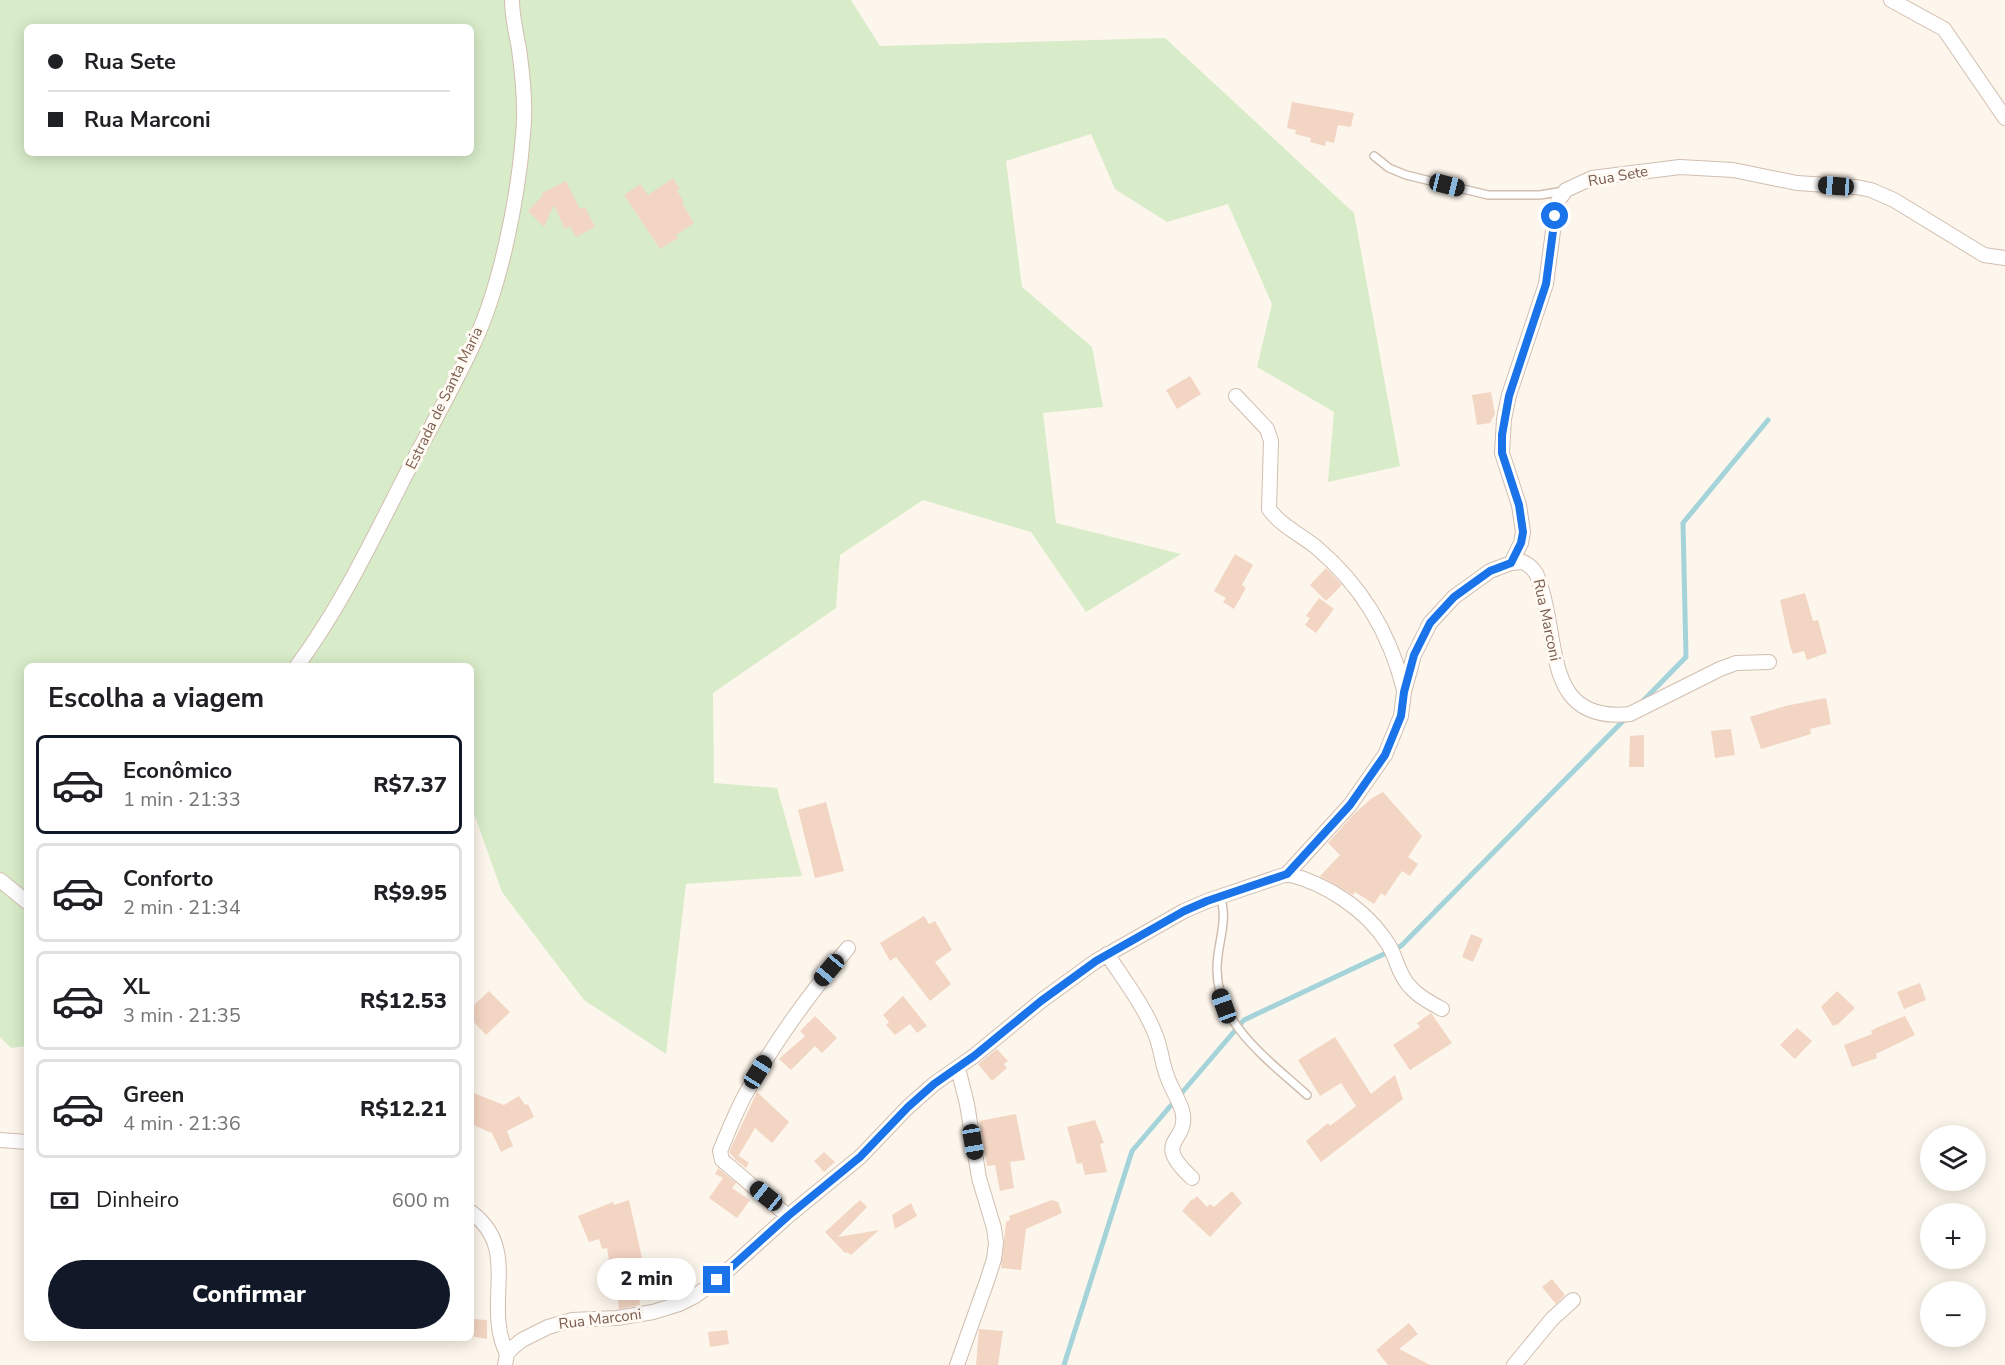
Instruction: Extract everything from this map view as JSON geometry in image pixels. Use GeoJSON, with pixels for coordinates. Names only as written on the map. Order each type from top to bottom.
{"type":"FeatureCollection","features":[{"type":"Feature","properties":{"kind":"street","name":"Estrada de Santa Maria"},"geometry":{"type":"LineString","coordinates":[[299,663],[323,631],[347,591],[473,346],[492,292],[509,230],[523,137],[525,105],[512,17],[512,0]]}},
{"type":"Feature","properties":{"kind":"street"},"geometry":{"type":"LineString","coordinates":[[1891,0],[1944,29],[2005,118]]}},
{"type":"Feature","properties":{"kind":"street","name":"Rua Sete"},"geometry":{"type":"LineString","coordinates":[[1566,190],[1592,178],[1680,167],[1733,171],[1797,183],[1856,187],[1871,190],[1894,200],[1984,255],[2005,258]]}},
{"type":"Feature","properties":{"kind":"street"},"geometry":{"type":"LineString","coordinates":[[1511,563],[1521,543],[1523,532],[1519,505],[1502,453],[1503,427],[1509,396],[1546,284],[1558,201],[1566,190]]}},
{"type":"Feature","properties":{"kind":"street"},"geometry":{"type":"LineString","coordinates":[[1236,396],[1267,429],[1272,441],[1269,509],[1278,520],[1332,561],[1360,593],[1390,644],[1397,660],[1404,692]]}},
{"type":"Feature","properties":{"kind":"street","name":"Rua Marconi"},"geometry":{"type":"LineString","coordinates":[[506,1360],[522,1340],[560,1323],[630,1317],[668,1308],[695,1296],[717,1280],[788,1216],[860,1157],[908,1107],[934,1084],[947,1073],[958,1068],[1041,1001],[1107,954],[1184,911],[1220,896],[1287,874],[1350,805],[1373,775],[1401,716],[1404,692],[1414,655],[1430,623],[1454,597],[1490,571],[1511,563],[1523,562],[1537,572],[1547,607],[1558,673],[1573,700],[1587,710],[1615,716],[1630,714],[1720,669],[1736,663],[1768,662]]}},
{"type":"Feature","properties":{"kind":"street"},"geometry":{"type":"LineString","coordinates":[[1287,874],[1316,883],[1356,910],[1377,929],[1387,943],[1409,986],[1418,995],[1442,1009]]}},
{"type":"Feature","properties":{"kind":"street"},"geometry":{"type":"LineString","coordinates":[[0,880],[24,900]]}},
{"type":"Feature","properties":{"kind":"street"},"geometry":{"type":"LineString","coordinates":[[788,1216],[722,1160],[720,1151],[747,1090],[818,983],[848,948]]}},
{"type":"Feature","properties":{"kind":"street"},"geometry":{"type":"LineString","coordinates":[[1107,954],[1156,1034],[1167,1075],[1183,1118],[1182,1126],[1172,1145],[1173,1159],[1191,1178]]}},
{"type":"Feature","properties":{"kind":"street"},"geometry":{"type":"LineString","coordinates":[[957,1365],[991,1270],[996,1243],[994,1228],[979,1178],[967,1104],[958,1068]]}},
{"type":"Feature","properties":{"kind":"street"},"geometry":{"type":"LineString","coordinates":[[0,1140],[24,1142]]}},
{"type":"Feature","properties":{"kind":"street"},"geometry":{"type":"LineString","coordinates":[[474,1215],[488,1228],[495,1241],[498,1258],[498,1331],[506,1360]]}},
{"type":"Feature","properties":{"kind":"street"},"geometry":{"type":"LineString","coordinates":[[1514,1365],[1552,1319],[1573,1300]]}},
{"type":"Feature","properties":{"kind":"lane"},"geometry":{"type":"LineString","coordinates":[[1374,156],[1389,168],[1406,175],[1488,195],[1540,195],[1566,190]]}},
{"type":"Feature","properties":{"kind":"lane"},"geometry":{"type":"LineString","coordinates":[[1220,896],[1224,922],[1218,950],[1217,970],[1224,1006],[1246,1038],[1307,1095]]}},
{"type":"Feature","properties":{"kind":"green space"},"geometry":{"type":"Polygon","coordinates":[[[0,0],[851,0],[880,46],[1165,38],[1354,213],[1400,466],[1328,482],[1334,412],[1257,367],[1272,304],[1228,204],[1167,222],[1115,189],[1091,134],[1006,161],[1022,287],[1092,347],[1103,407],[1043,413],[1056,523],[1181,554],[1086,612],[1031,532],[923,500],[840,555],[836,608],[713,693],[714,783],[777,788],[802,876],[686,884],[666,1054],[584,1000],[502,892],[474,813],[474,663],[24,663],[24,1046],[11,1048],[0,1037],[0,0]]]}},
{"type":"Feature","properties":{"kind":"building"},"geometry":{"type":"Polygon","coordinates":[[[1292,102],[1354,113],[1351,127],[1338,125],[1334,143],[1326,141],[1325,146],[1310,142],[1311,138],[1295,134],[1296,130],[1287,128],[1292,102]]]}},
{"type":"Feature","properties":{"kind":"building"},"geometry":{"type":"Polygon","coordinates":[[[673,178],[680,189],[677,191],[684,202],[682,203],[694,223],[676,235],[678,238],[660,249],[624,195],[640,184],[648,195],[673,178]]]}},
{"type":"Feature","properties":{"kind":"building"},"geometry":{"type":"Polygon","coordinates":[[[566,181],[580,209],[585,207],[595,227],[576,237],[570,226],[565,229],[554,205],[544,227],[528,211],[543,195],[542,193],[566,181]]]}},
{"type":"Feature","properties":{"kind":"building"},"geometry":{"type":"Polygon","coordinates":[[[1190,376],[1201,394],[1177,409],[1166,390],[1190,376]]]}},
{"type":"Feature","properties":{"kind":"building"},"geometry":{"type":"Polygon","coordinates":[[[1491,392],[1495,414],[1490,423],[1477,425],[1472,395],[1491,392]]]}},
{"type":"Feature","properties":{"kind":"building"},"geometry":{"type":"Polygon","coordinates":[[[1235,554],[1253,565],[1242,585],[1246,588],[1234,609],[1223,602],[1226,598],[1214,591],[1235,554]]]}},
{"type":"Feature","properties":{"kind":"building"},"geometry":{"type":"Polygon","coordinates":[[[1326,568],[1342,585],[1326,601],[1310,585],[1326,568]]]}},
{"type":"Feature","properties":{"kind":"building"},"geometry":{"type":"Polygon","coordinates":[[[1805,593],[1813,621],[1818,620],[1827,653],[1807,660],[1804,651],[1793,654],[1780,600],[1805,593]]]}},
{"type":"Feature","properties":{"kind":"building"},"geometry":{"type":"Polygon","coordinates":[[[1319,598],[1334,609],[1316,633],[1305,625],[1310,618],[1306,616],[1319,598]]]}},
{"type":"Feature","properties":{"kind":"building"},"geometry":{"type":"Polygon","coordinates":[[[1826,698],[1831,724],[1810,729],[1811,734],[1761,749],[1750,717],[1785,706],[1826,698]]]}},
{"type":"Feature","properties":{"kind":"building"},"geometry":{"type":"Polygon","coordinates":[[[1731,729],[1735,755],[1715,758],[1711,731],[1731,729]]]}},
{"type":"Feature","properties":{"kind":"building"},"geometry":{"type":"Polygon","coordinates":[[[1644,735],[1644,767],[1629,767],[1630,736],[1644,735]]]}},
{"type":"Feature","properties":{"kind":"building"},"geometry":{"type":"Polygon","coordinates":[[[1383,792],[1422,836],[1408,857],[1418,864],[1410,876],[1402,871],[1385,896],[1381,893],[1374,904],[1355,892],[1353,895],[1320,876],[1340,855],[1328,843],[1353,815],[1372,798],[1383,792]]]}},
{"type":"Feature","properties":{"kind":"building"},"geometry":{"type":"Polygon","coordinates":[[[826,802],[844,871],[815,878],[798,810],[826,802]]]}},
{"type":"Feature","properties":{"kind":"building"},"geometry":{"type":"Polygon","coordinates":[[[924,916],[929,924],[935,921],[952,950],[935,962],[951,984],[930,1001],[896,957],[890,961],[880,943],[924,916]]]}},
{"type":"Feature","properties":{"kind":"building"},"geometry":{"type":"Polygon","coordinates":[[[1471,934],[1483,939],[1473,962],[1462,957],[1471,934]]]}},
{"type":"Feature","properties":{"kind":"building"},"geometry":{"type":"Polygon","coordinates":[[[1920,983],[1926,1000],[1904,1009],[1897,992],[1920,983]]]}},
{"type":"Feature","properties":{"kind":"building"},"geometry":{"type":"Polygon","coordinates":[[[489,991],[510,1012],[486,1035],[474,1022],[474,1005],[489,991]]]}},
{"type":"Feature","properties":{"kind":"building"},"geometry":{"type":"Polygon","coordinates":[[[1837,991],[1855,1008],[1836,1026],[1836,1024],[1833,1026],[1821,1007],[1837,991]]]}},
{"type":"Feature","properties":{"kind":"building"},"geometry":{"type":"Polygon","coordinates":[[[903,996],[927,1026],[917,1033],[910,1024],[895,1035],[886,1025],[889,1022],[883,1015],[903,996]]]}},
{"type":"Feature","properties":{"kind":"building"},"geometry":{"type":"Polygon","coordinates":[[[1431,1013],[1452,1043],[1410,1070],[1393,1045],[1420,1027],[1417,1023],[1431,1013]]]}},
{"type":"Feature","properties":{"kind":"building"},"geometry":{"type":"Polygon","coordinates":[[[815,1016],[837,1038],[822,1053],[815,1046],[791,1070],[779,1059],[805,1036],[800,1031],[815,1016]]]}},
{"type":"Feature","properties":{"kind":"building"},"geometry":{"type":"Polygon","coordinates":[[[1905,1016],[1915,1035],[1876,1054],[1877,1058],[1852,1067],[1844,1045],[1872,1034],[1871,1031],[1876,1028],[1905,1016]]]}},
{"type":"Feature","properties":{"kind":"building"},"geometry":{"type":"Polygon","coordinates":[[[1797,1028],[1812,1041],[1795,1059],[1780,1045],[1797,1028]]]}},
{"type":"Feature","properties":{"kind":"building"},"geometry":{"type":"Polygon","coordinates":[[[1335,1037],[1371,1094],[1395,1075],[1403,1099],[1321,1162],[1306,1141],[1328,1123],[1330,1126],[1356,1106],[1341,1083],[1320,1096],[1298,1060],[1335,1037]]]}},
{"type":"Feature","properties":{"kind":"building"},"geometry":{"type":"Polygon","coordinates":[[[997,1049],[1008,1061],[1004,1064],[1007,1068],[992,1081],[978,1064],[997,1049]]]}},
{"type":"Feature","properties":{"kind":"building"},"geometry":{"type":"Polygon","coordinates":[[[757,1092],[789,1122],[772,1143],[755,1128],[736,1160],[729,1152],[757,1092]]]}},
{"type":"Feature","properties":{"kind":"building"},"geometry":{"type":"Polygon","coordinates":[[[474,1093],[504,1105],[519,1096],[525,1105],[528,1104],[534,1117],[507,1131],[513,1146],[501,1152],[492,1133],[474,1125],[474,1093]]]}},
{"type":"Feature","properties":{"kind":"building"},"geometry":{"type":"Polygon","coordinates":[[[1016,1114],[1025,1160],[1010,1162],[1014,1188],[1000,1191],[995,1165],[987,1166],[979,1121],[1016,1114]]]}},
{"type":"Feature","properties":{"kind":"building"},"geometry":{"type":"Polygon","coordinates":[[[1095,1120],[1104,1143],[1100,1144],[1107,1172],[1085,1175],[1082,1163],[1077,1164],[1067,1127],[1095,1120]]]}},
{"type":"Feature","properties":{"kind":"building"},"geometry":{"type":"Polygon","coordinates":[[[824,1152],[835,1162],[824,1172],[814,1161],[824,1152]]]}},
{"type":"Feature","properties":{"kind":"building"},"geometry":{"type":"Polygon","coordinates":[[[739,1156],[749,1163],[746,1168],[736,1160],[739,1156]]]}},
{"type":"Feature","properties":{"kind":"building"},"geometry":{"type":"Polygon","coordinates":[[[718,1168],[736,1183],[732,1188],[750,1200],[737,1218],[709,1198],[723,1178],[715,1174],[718,1168]]]}},
{"type":"Feature","properties":{"kind":"building"},"geometry":{"type":"Polygon","coordinates":[[[1232,1191],[1242,1203],[1210,1237],[1182,1211],[1197,1196],[1207,1207],[1210,1204],[1214,1207],[1232,1191]]]}},
{"type":"Feature","properties":{"kind":"building"},"geometry":{"type":"Polygon","coordinates":[[[629,1200],[647,1280],[653,1278],[655,1293],[639,1297],[640,1305],[619,1309],[615,1272],[611,1273],[607,1248],[602,1249],[599,1239],[589,1242],[578,1216],[613,1202],[614,1205],[629,1200]]]}},
{"type":"Feature","properties":{"kind":"building"},"geometry":{"type":"Polygon","coordinates":[[[860,1200],[867,1207],[838,1237],[879,1230],[851,1255],[845,1253],[825,1232],[860,1200]]]}},
{"type":"Feature","properties":{"kind":"building"},"geometry":{"type":"Polygon","coordinates":[[[1052,1200],[1058,1202],[1062,1213],[1026,1229],[1021,1270],[1001,1268],[1006,1222],[1010,1220],[1009,1216],[1052,1200]]]}},
{"type":"Feature","properties":{"kind":"building"},"geometry":{"type":"Polygon","coordinates":[[[911,1203],[917,1216],[895,1229],[892,1215],[911,1203]]]}},
{"type":"Feature","properties":{"kind":"building"},"geometry":{"type":"Polygon","coordinates":[[[1552,1279],[1565,1295],[1556,1304],[1542,1287],[1552,1279]]]}},
{"type":"Feature","properties":{"kind":"building"},"geometry":{"type":"Polygon","coordinates":[[[474,1319],[487,1320],[487,1339],[474,1337],[474,1319]]]}},
{"type":"Feature","properties":{"kind":"building"},"geometry":{"type":"Polygon","coordinates":[[[1409,1323],[1418,1334],[1399,1349],[1430,1365],[1388,1365],[1376,1350],[1409,1323]]]}},
{"type":"Feature","properties":{"kind":"building"},"geometry":{"type":"Polygon","coordinates":[[[979,1329],[1003,1331],[998,1365],[976,1365],[979,1329]]]}},
{"type":"Feature","properties":{"kind":"building"},"geometry":{"type":"Polygon","coordinates":[[[727,1330],[729,1344],[710,1347],[708,1332],[727,1330]]]}},
{"type":"Feature","properties":{"kind":"waterway"},"geometry":{"type":"LineString","coordinates":[[1639,705],[1686,657],[1683,523],[1768,420]]}},
{"type":"Feature","properties":{"kind":"waterway"},"geometry":{"type":"LineString","coordinates":[[1064,1365],[1132,1151],[1244,1020],[1401,946],[1626,718]]}},
{"type":"Feature","properties":{"kind":"route"},"geometry":{"type":"LineString","coordinates":[[717,1280],[788,1216],[839,1176],[934,1084],[974,1056],[1041,1001],[1107,954],[1184,911],[1287,874],[1350,805],[1385,755],[1401,716],[1404,692],[1414,655],[1430,623],[1454,597],[1490,571],[1511,563],[1521,543],[1522,518],[1502,453],[1502,435],[1509,396],[1546,284],[1555,216]]}}]}
